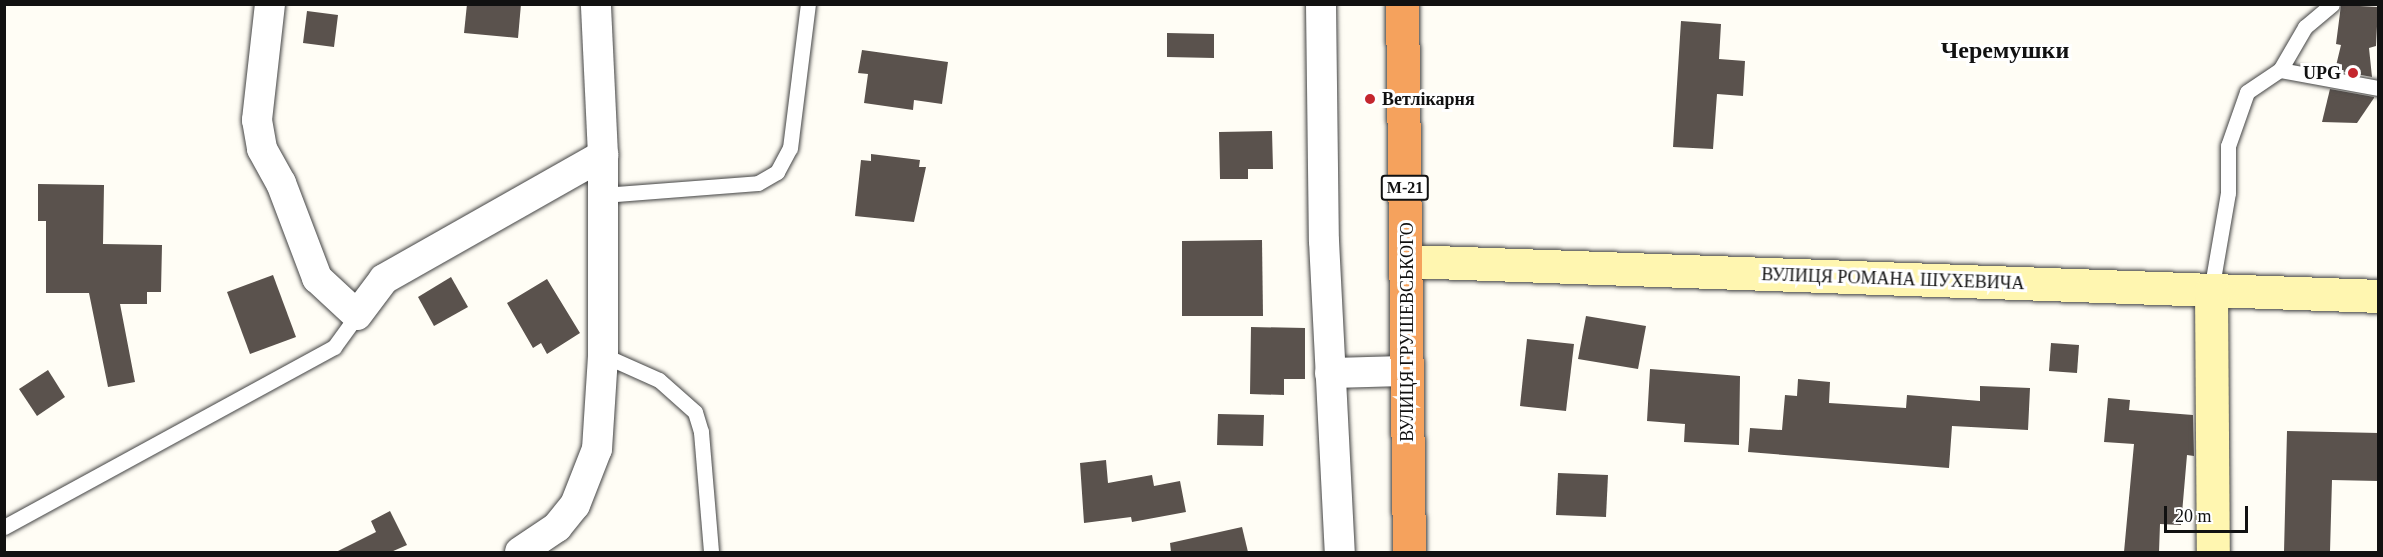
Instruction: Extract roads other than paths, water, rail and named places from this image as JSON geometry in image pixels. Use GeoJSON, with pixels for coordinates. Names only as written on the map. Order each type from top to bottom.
{"type":"FeatureCollection","features":[{"type":"Feature","properties":{"kind":"highway","name":"ВУЛИЦЯ ГРУШЕВСЬКОГО"},"geometry":{"type":"LineString","coordinates":[[1402,4],[1409,552]]}},
{"type":"Feature","properties":{"kind":"street"},"geometry":{"type":"LineString","coordinates":[[270,4],[258,134],[317,278],[357,315],[384,279],[603,155]]}},
{"type":"Feature","properties":{"kind":"street"},"geometry":{"type":"LineString","coordinates":[[520,552],[556,527],[575,505],[589,475],[601,419],[603,155],[596,4]]}},
{"type":"Feature","properties":{"kind":"street"},"geometry":{"type":"LineString","coordinates":[[1321,4],[1330,373],[1340,552]]}},
{"type":"Feature","properties":{"kind":"street","name":"ВУЛИЦЯ РОМАНА ШУХЕВИЧА"},"geometry":{"type":"LineString","coordinates":[[1407,261],[2379,296]]}},
{"type":"Feature","properties":{"kind":"street"},"geometry":{"type":"LineString","coordinates":[[2211,291],[2213,552]]}},
{"type":"Feature","properties":{"kind":"street"},"geometry":{"type":"LineString","coordinates":[[1330,373],[1406,371]]}},
{"type":"Feature","properties":{"kind":"lane"},"geometry":{"type":"LineString","coordinates":[[603,195],[758,183],[777,172],[790,148],[808,4]]}},
{"type":"Feature","properties":{"kind":"lane"},"geometry":{"type":"LineString","coordinates":[[2211,291],[2228,193],[2228,146],[2247,92],[2280,70],[2305,27],[2332,4]]}},
{"type":"Feature","properties":{"kind":"lane"},"geometry":{"type":"LineString","coordinates":[[2280,70],[2379,88]]}},
{"type":"Feature","properties":{"kind":"lane"},"geometry":{"type":"LineString","coordinates":[[4,527],[333,347],[357,315]]}},
{"type":"Feature","properties":{"kind":"lane"},"geometry":{"type":"LineString","coordinates":[[603,356],[659,380],[695,412],[701,432],[711,552]]}},
{"type":"Feature","properties":{"kind":"place","name":"UPG"},"geometry":{"type":"Point","coordinates":[2353,73]}},
{"type":"Feature","properties":{"kind":"place","name":"Ветлікарня"},"geometry":{"type":"Point","coordinates":[1370,99]}},
{"type":"Feature","properties":{"kind":"district","name":"Черемушки"},"geometry":{"type":"Point","coordinates":[2005,51]}}]}
